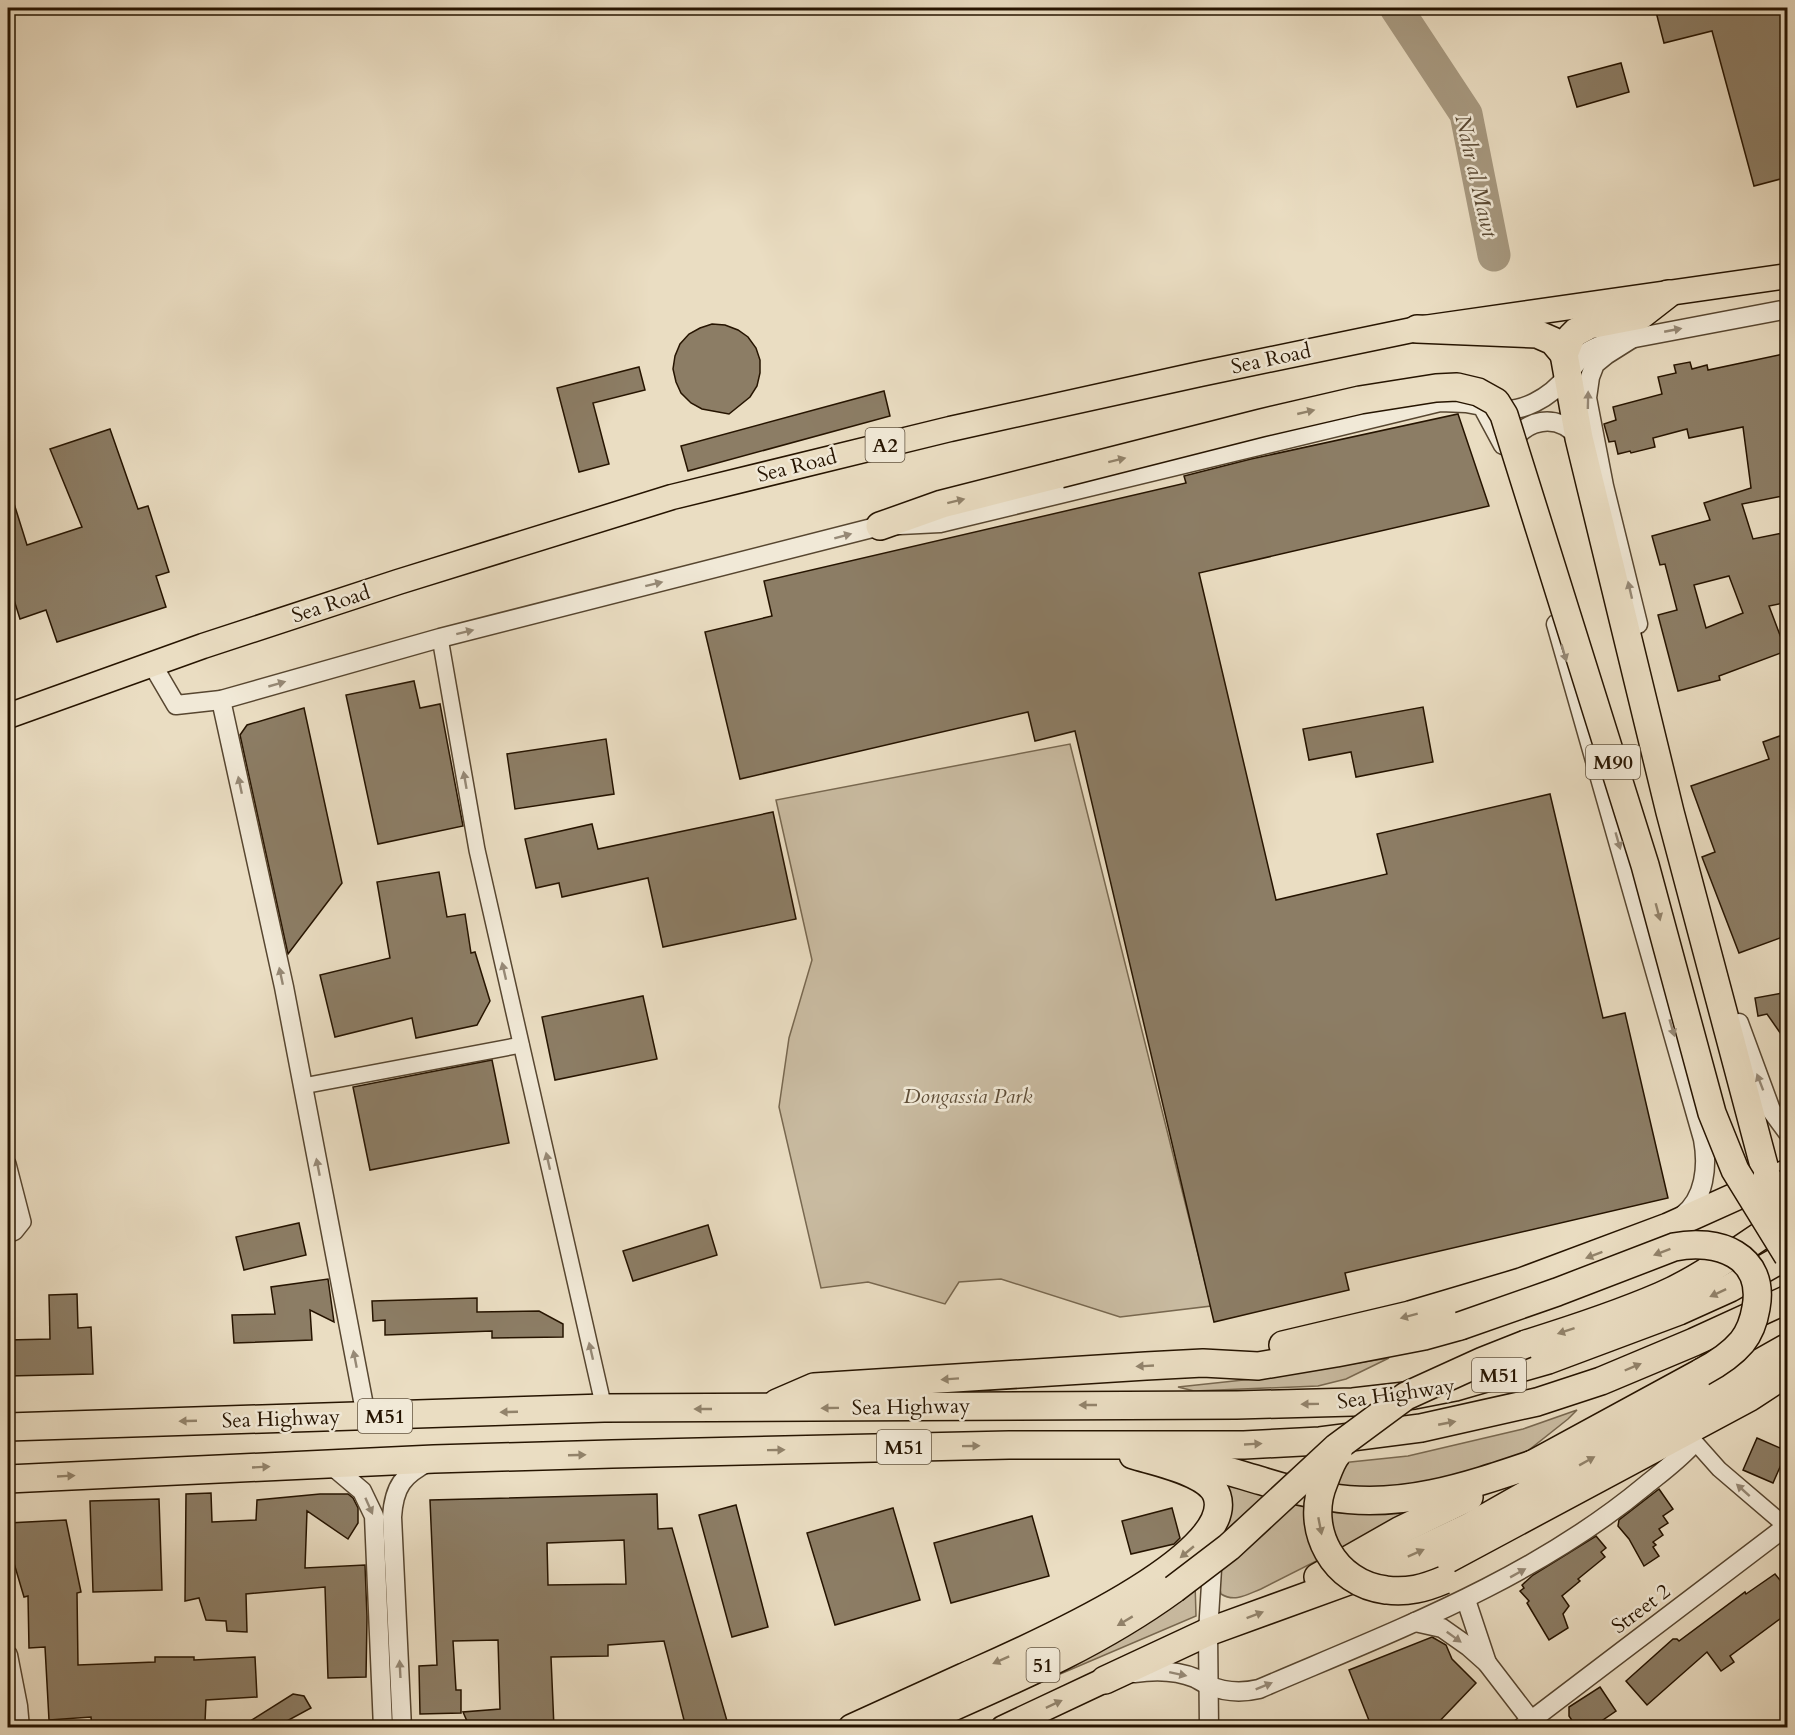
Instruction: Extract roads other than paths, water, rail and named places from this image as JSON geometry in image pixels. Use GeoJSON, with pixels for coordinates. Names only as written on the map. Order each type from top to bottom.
{"type":"FeatureCollection","features":[{"type":"Feature","properties":{"kind":"highway","name":"Sea Road"},"geometry":{"type":"LineString","coordinates":[[8,716],[203,646],[398,582],[672,497],[973,424],[1417,329],[1788,276]]}},
{"type":"Feature","properties":{"kind":"highway"},"geometry":{"type":"LineString","coordinates":[[1565,365],[1571,337],[1575,332],[1589,325],[1641,315],[1668,294]]}},
{"type":"Feature","properties":{"kind":"highway"},"geometry":{"type":"LineString","coordinates":[[1417,329],[1537,334],[1553,341],[1565,365],[1579,438],[1670,812],[1732,1043],[1777,1175],[1788,1217],[1715,1265],[1663,1295],[1583,1326],[1526,1344],[1406,1396],[1353,1436],[1334,1459],[1318,1496],[1319,1530],[1325,1547],[1344,1572],[1383,1590],[1421,1589],[1444,1580],[1693,1444],[1773,1384]]}},
{"type":"Feature","properties":{"kind":"highway"},"geometry":{"type":"LineString","coordinates":[[880,526],[942,504],[1349,402],[1436,388],[1457,387],[1478,392],[1496,402],[1493,411]]}},
{"type":"Feature","properties":{"kind":"highway","name":"M90"},"geometry":{"type":"LineString","coordinates":[[1493,411],[1645,865],[1712,1113],[1735,1170],[1788,1255]]}},
{"type":"Feature","properties":{"kind":"highway"},"geometry":{"type":"LineString","coordinates":[[1203,1363],[1410,1315],[1507,1287],[1668,1227],[1777,1175]]}},
{"type":"Feature","properties":{"kind":"highway"},"geometry":{"type":"LineString","coordinates":[[762,1409],[814,1387],[1203,1363],[1258,1365],[1336,1353],[1424,1336],[1460,1326],[1674,1247],[1704,1244],[1724,1248],[1742,1258],[1749,1266],[1756,1281],[1757,1304],[1752,1325],[1742,1341],[1712,1366]]}},
{"type":"Feature","properties":{"kind":"highway","name":"Sea Highway"},"geometry":{"type":"LineString","coordinates":[[8,1427],[604,1408],[762,1409],[1353,1402],[1414,1395],[1455,1387],[1548,1360],[1678,1311],[1772,1266],[1788,1255]]}},
{"type":"Feature","properties":{"kind":"highway","name":"Sea Highway"},"geometry":{"type":"LineString","coordinates":[[8,1479],[434,1460],[1009,1445],[1195,1445],[1293,1442],[1370,1435],[1464,1420],[1563,1394],[1601,1381],[1694,1342],[1788,1299]]}},
{"type":"Feature","properties":{"kind":"highway"},"geometry":{"type":"LineString","coordinates":[[1290,1602],[1330,1569],[1399,1531],[1539,1462],[1712,1366],[1755,1348],[1788,1346]]}},
{"type":"Feature","properties":{"kind":"highway"},"geometry":{"type":"LineString","coordinates":[[1003,1728],[1208,1632],[1376,1571],[1469,1527],[1788,1346]]}},
{"type":"Feature","properties":{"kind":"highway"},"geometry":{"type":"LineString","coordinates":[[1290,1602],[1353,1594],[1431,1568],[1773,1384]]}},
{"type":"Feature","properties":{"kind":"highway","name":"51"},"geometry":{"type":"LineString","coordinates":[[905,1728],[1084,1645],[1149,1607],[1229,1547],[1324,1458],[1353,1436]]}},
{"type":"Feature","properties":{"kind":"highway"},"geometry":{"type":"LineString","coordinates":[[1009,1445],[1133,1455],[1202,1464],[1264,1482],[1329,1497],[1377,1501],[1439,1492],[1480,1482],[1539,1462]]}},
{"type":"Feature","properties":{"kind":"highway"},"geometry":{"type":"LineString","coordinates":[[852,1728],[1051,1638],[1102,1612],[1193,1548],[1206,1534],[1217,1514],[1217,1496],[1207,1482],[1188,1473],[1133,1455]]}},
{"type":"Feature","properties":{"kind":"street"},"geometry":{"type":"LineString","coordinates":[[152,664],[176,705],[221,700],[440,638],[880,526],[940,523],[1440,402],[1466,402],[1493,411],[1522,407],[1545,397],[1565,365],[1603,344],[1788,309]]}},
{"type":"Feature","properties":{"kind":"street"},"geometry":{"type":"LineString","coordinates":[[1633,338],[1595,364],[1590,377],[1588,411],[1671,765],[1731,997],[1748,1051],[1771,1110],[1788,1133]]}},
{"type":"Feature","properties":{"kind":"street"},"geometry":{"type":"LineString","coordinates":[[1493,411],[1508,456],[1703,1139],[1706,1159],[1700,1194],[1688,1212],[1668,1227]]}},
{"type":"Feature","properties":{"kind":"street"},"geometry":{"type":"LineString","coordinates":[[1508,456],[1509,448],[1517,434],[1530,424],[1537,422],[1561,423],[1579,438]]}},
{"type":"Feature","properties":{"kind":"street"},"geometry":{"type":"LineString","coordinates":[[440,638],[477,850],[604,1408]]}},
{"type":"Feature","properties":{"kind":"street"},"geometry":{"type":"LineString","coordinates":[[221,700],[281,975],[366,1416]]}},
{"type":"Feature","properties":{"kind":"street"},"geometry":{"type":"LineString","coordinates":[[303,1086],[521,1045]]}},
{"type":"Feature","properties":{"kind":"street"},"geometry":{"type":"LineString","coordinates":[[8,1164],[23,1222],[15,1232],[8,1235]]}},
{"type":"Feature","properties":{"kind":"street"},"geometry":{"type":"LineString","coordinates":[[1105,1680],[1128,1674],[1159,1671],[1195,1678],[1207,1685],[1232,1692],[1259,1689],[1466,1600],[1552,1552],[1622,1506],[1680,1458],[1693,1444],[1787,1527]]}},
{"type":"Feature","properties":{"kind":"street"},"geometry":{"type":"LineString","coordinates":[[330,1464],[362,1491],[374,1516],[381,1727],[402,1721],[393,1504],[400,1485],[411,1470],[434,1460]]}},
{"type":"Feature","properties":{"kind":"street"},"geometry":{"type":"LineString","coordinates":[[1209,1728],[1208,1632],[1217,1514]]}},
{"type":"Feature","properties":{"kind":"street","name":"Street 2"},"geometry":{"type":"LineString","coordinates":[[1530,1724],[1787,1527]]}},
{"type":"Feature","properties":{"kind":"street"},"geometry":{"type":"LineString","coordinates":[[1466,1600],[1487,1663],[1530,1724]]}},
{"type":"Feature","properties":{"kind":"street"},"geometry":{"type":"LineString","coordinates":[[1415,1622],[1442,1628],[1487,1663]]}},
{"type":"Feature","properties":{"kind":"street"},"geometry":{"type":"LineString","coordinates":[[8,1655],[13,1706],[20,1728]]}},
{"type":"Feature","properties":{"kind":"waterway","name":"Nahr al Mawt"},"geometry":{"type":"LineString","coordinates":[[1396,8],[1466,114],[1494,255]]}},
{"type":"Feature","properties":{"kind":"park label","name":"Dongassia Park"},"geometry":{"type":"Point","coordinates":[968,1096]}}]}
